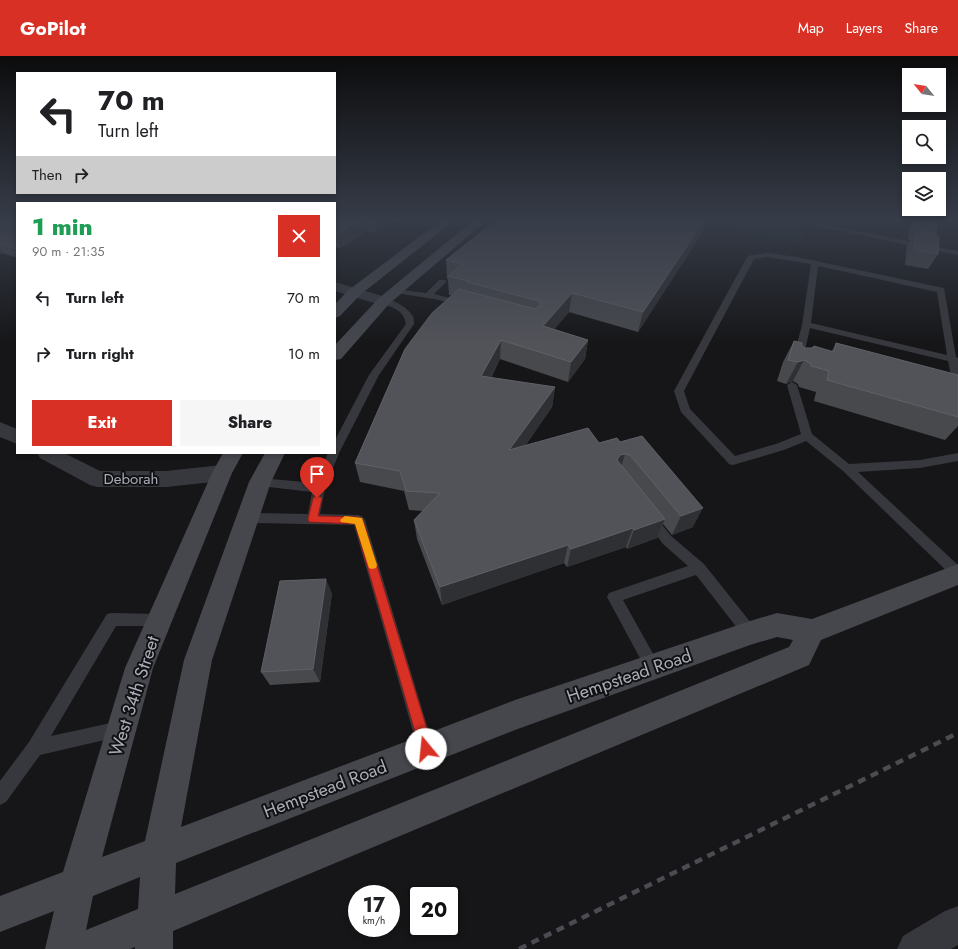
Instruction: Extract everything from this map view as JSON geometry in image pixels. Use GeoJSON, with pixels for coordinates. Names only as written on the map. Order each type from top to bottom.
{"type":"FeatureCollection","features":[{"type":"Feature","properties":{"kind":"main road"},"geometry":{"type":"LineString","coordinates":[[336,312],[355,292],[395,261]]}},
{"type":"Feature","properties":{"kind":"main road"},"geometry":{"type":"LineString","coordinates":[[336,354],[389,296],[431,261]]}},
{"type":"Feature","properties":{"kind":"main road","name":"West 34th Street"},"geometry":{"type":"LineString","coordinates":[[64,949],[77,885],[139,668],[222,473],[232,454]]}},
{"type":"Feature","properties":{"kind":"main road"},"geometry":{"type":"LineString","coordinates":[[155,934],[159,852],[198,660],[260,482],[275,454]]}},
{"type":"Feature","properties":{"kind":"main road"},"geometry":{"type":"LineString","coordinates":[[85,949],[155,934],[799,656],[812,631],[958,574]]}},
{"type":"Feature","properties":{"kind":"main road","name":"Hempstead Road"},"geometry":{"type":"LineString","coordinates":[[0,914],[515,715],[750,633],[777,625],[812,631]]}},
{"type":"Feature","properties":{"kind":"street"},"geometry":{"type":"LineString","coordinates":[[336,286],[355,292],[389,296]]}},
{"type":"Feature","properties":{"kind":"street"},"geometry":{"type":"LineString","coordinates":[[0,429],[16,437]]}},
{"type":"Feature","properties":{"kind":"street","name":"Deborah"},"geometry":{"type":"LineString","coordinates":[[49,454],[97,479],[166,479],[222,473]]}},
{"type":"Feature","properties":{"kind":"street"},"geometry":{"type":"LineString","coordinates":[[916,949],[958,924]]}},
{"type":"Feature","properties":{"kind":"lane"},"geometry":{"type":"LineString","coordinates":[[749,261],[678,391],[685,410],[733,461],[780,447],[807,436]]}},
{"type":"Feature","properties":{"kind":"lane"},"geometry":{"type":"LineString","coordinates":[[803,261],[941,290],[955,360],[958,386]]}},
{"type":"Feature","properties":{"kind":"lane"},"geometry":{"type":"LineString","coordinates":[[797,366],[806,325],[816,263]]}},
{"type":"Feature","properties":{"kind":"lane"},"geometry":{"type":"LineString","coordinates":[[428,296],[442,282]]}},
{"type":"Feature","properties":{"kind":"lane"},"geometry":{"type":"LineString","coordinates":[[389,296],[428,296],[468,306]]}},
{"type":"Feature","properties":{"kind":"lane"},"geometry":{"type":"LineString","coordinates":[[336,450],[374,375],[410,324],[410,316],[389,296]]}},
{"type":"Feature","properties":{"kind":"lane"},"geometry":{"type":"LineString","coordinates":[[806,325],[955,360]]}},
{"type":"Feature","properties":{"kind":"lane"},"geometry":{"type":"LineString","coordinates":[[792,385],[807,436],[847,468],[958,574]]}},
{"type":"Feature","properties":{"kind":"lane"},"geometry":{"type":"LineString","coordinates":[[313,519],[319,488],[334,454]]}},
{"type":"Feature","properties":{"kind":"lane"},"geometry":{"type":"LineString","coordinates":[[847,468],[920,464],[958,457]]}},
{"type":"Feature","properties":{"kind":"lane"},"geometry":{"type":"LineString","coordinates":[[260,482],[319,488]]}},
{"type":"Feature","properties":{"kind":"lane"},"geometry":{"type":"LineString","coordinates":[[643,510],[667,540],[699,568],[750,633]]}},
{"type":"Feature","properties":{"kind":"lane"},"geometry":{"type":"LineString","coordinates":[[248,518],[359,520],[426,749]]}},
{"type":"Feature","properties":{"kind":"lane"},"geometry":{"type":"LineString","coordinates":[[653,668],[614,597],[699,568]]}},
{"type":"Feature","properties":{"kind":"lane"},"geometry":{"type":"LineString","coordinates":[[0,796],[35,748],[112,619],[160,620]]}},
{"type":"Feature","properties":{"kind":"lane"},"geometry":{"type":"LineString","coordinates":[[35,748],[122,729]]}},
{"type":"Feature","properties":{"kind":"building"},"geometry":{"type":"Polygon","coordinates":[[[449,261],[677,261],[643,312],[572,293],[543,326],[588,340],[571,362],[501,340],[481,376],[555,387],[509,450],[588,428],[599,443],[617,438],[620,442],[642,436],[703,508],[681,516],[630,455],[620,455],[617,460],[665,519],[571,549],[568,545],[440,587],[414,520],[440,493],[406,491],[400,471],[355,463],[405,349],[432,313],[459,289],[535,309],[541,305],[539,301],[448,276],[462,264],[449,261]]]}},
{"type":"Feature","properties":{"kind":"building"},"geometry":{"type":"Polygon","coordinates":[[[794,341],[802,343],[802,346],[805,348],[812,348],[814,346],[834,352],[836,343],[958,375],[958,417],[827,380],[829,371],[811,366],[810,363],[804,360],[798,362],[788,360],[794,341]]]}},
{"type":"Feature","properties":{"kind":"building"},"geometry":{"type":"Polygon","coordinates":[[[326,579],[313,669],[261,672],[280,581],[326,579]]]}},
{"type":"Feature","properties":{"kind":"railway"},"geometry":{"type":"LineString","coordinates":[[519,949],[958,733]]}},
{"type":"Feature","properties":{"kind":"slow traffic"},"geometry":{"type":"LineString","coordinates":[[345,520],[359,520],[372,565]]}},
{"type":"Feature","properties":{"kind":"route"},"geometry":{"type":"LineString","coordinates":[[317,498],[313,519],[359,520],[426,749]]}}]}
